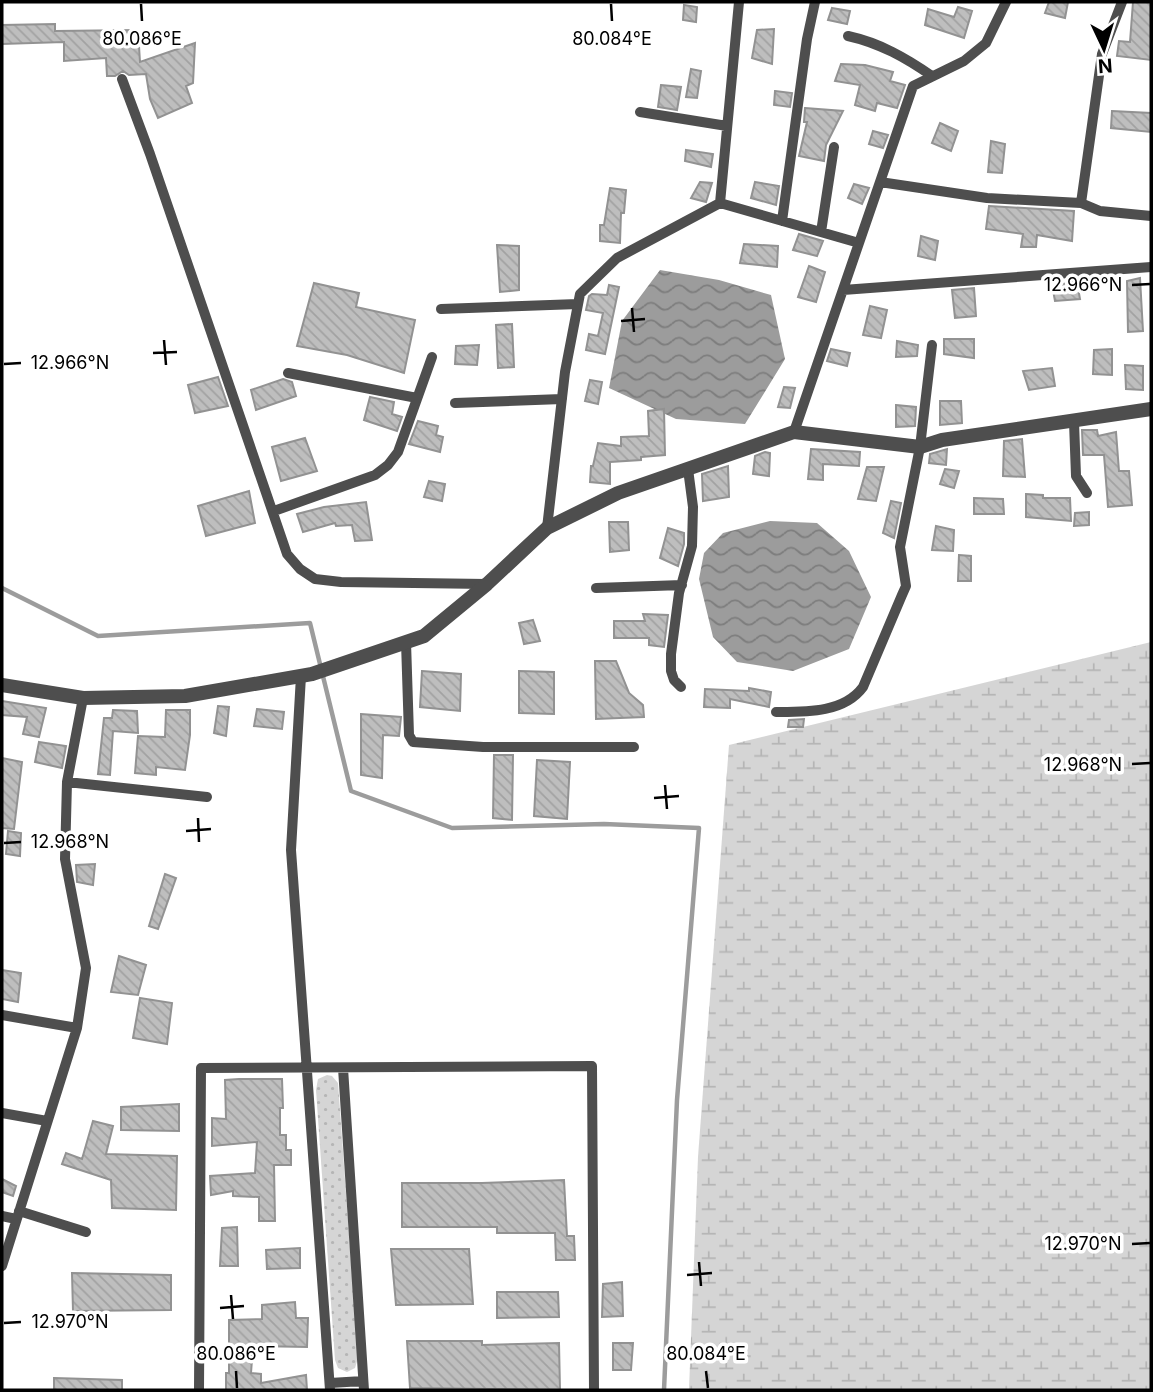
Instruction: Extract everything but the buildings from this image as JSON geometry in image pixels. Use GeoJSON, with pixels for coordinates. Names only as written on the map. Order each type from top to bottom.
{"type":"FeatureCollection","features":[{"type":"Feature","properties":{"kind":"street"},"geometry":{"type":"LineString","coordinates":[[720,203],[739,2]]}},
{"type":"Feature","properties":{"kind":"street"},"geometry":{"type":"LineString","coordinates":[[782,221],[807,38],[815,2]]}},
{"type":"Feature","properties":{"kind":"street"},"geometry":{"type":"LineString","coordinates":[[794,432],[913,86],[964,61],[986,43],[1006,2]]}},
{"type":"Feature","properties":{"kind":"street"},"geometry":{"type":"LineString","coordinates":[[1081,202],[1102,54],[1122,2]]}},
{"type":"Feature","properties":{"kind":"street"},"geometry":{"type":"LineString","coordinates":[[848,36],[910,60],[932,76]]}},
{"type":"Feature","properties":{"kind":"street"},"geometry":{"type":"LineString","coordinates":[[122,79],[287,554],[300,569],[315,579],[341,582],[487,584]]}},
{"type":"Feature","properties":{"kind":"street"},"geometry":{"type":"LineString","coordinates":[[640,112],[727,126]]}},
{"type":"Feature","properties":{"kind":"street"},"geometry":{"type":"LineString","coordinates":[[821,232],[834,147]]}},
{"type":"Feature","properties":{"kind":"street"},"geometry":{"type":"LineString","coordinates":[[880,182],[987,198],[1081,202],[1100,211],[1151,216]]}},
{"type":"Feature","properties":{"kind":"street"},"geometry":{"type":"LineString","coordinates":[[547,528],[562,399],[580,294],[617,258],[720,203],[859,243]]}},
{"type":"Feature","properties":{"kind":"street"},"geometry":{"type":"LineString","coordinates":[[843,290],[1151,267]]}},
{"type":"Feature","properties":{"kind":"street"},"geometry":{"type":"LineString","coordinates":[[441,309],[578,304]]}},
{"type":"Feature","properties":{"kind":"street"},"geometry":{"type":"LineString","coordinates":[[776,712],[832,708],[856,696],[863,687],[906,586],[900,547],[920,447],[932,345]]}},
{"type":"Feature","properties":{"kind":"street"},"geometry":{"type":"LineString","coordinates":[[274,511],[375,475],[388,465],[398,452],[432,357]]}},
{"type":"Feature","properties":{"kind":"street"},"geometry":{"type":"LineString","coordinates":[[288,373],[417,398]]}},
{"type":"Feature","properties":{"kind":"street"},"geometry":{"type":"LineString","coordinates":[[455,403],[562,399]]}},
{"type":"Feature","properties":{"kind":"street"},"geometry":{"type":"LineString","coordinates":[[2,685],[83,698],[185,696],[307,675],[424,636],[487,584],[547,528],[618,493],[794,432],[920,447],[942,440],[1151,409]]}},
{"type":"Feature","properties":{"kind":"street"},"geometry":{"type":"LineString","coordinates":[[1074,422],[1076,476],[1087,493]]}},
{"type":"Feature","properties":{"kind":"street"},"geometry":{"type":"LineString","coordinates":[[681,687],[674,680],[671,671],[676,610],[692,546],[693,508],[688,468]]}},
{"type":"Feature","properties":{"kind":"street"},"geometry":{"type":"LineString","coordinates":[[596,588],[681,584]]}},
{"type":"Feature","properties":{"kind":"street"},"geometry":{"type":"LineString","coordinates":[[405,642],[409,735],[413,742],[483,747],[634,747]]}},
{"type":"Feature","properties":{"kind":"street"},"geometry":{"type":"LineString","coordinates":[[307,675],[291,850],[330,1387],[364,1386],[343,1068]]}},
{"type":"Feature","properties":{"kind":"street"},"geometry":{"type":"LineString","coordinates":[[2,1266],[77,1028],[86,968],[65,859],[67,782],[83,698]]}},
{"type":"Feature","properties":{"kind":"street"},"geometry":{"type":"LineString","coordinates":[[67,782],[207,797]]}},
{"type":"Feature","properties":{"kind":"street"},"geometry":{"type":"LineString","coordinates":[[2,1014],[77,1028]]}},
{"type":"Feature","properties":{"kind":"street"},"geometry":{"type":"LineString","coordinates":[[199,1390],[201,1068],[592,1066],[594,1390]]}},
{"type":"Feature","properties":{"kind":"street"},"geometry":{"type":"LineString","coordinates":[[2,1112],[47,1121]]}},
{"type":"Feature","properties":{"kind":"street"},"geometry":{"type":"LineString","coordinates":[[2,1216],[18,1215],[86,1232]]}},
{"type":"Feature","properties":{"kind":"green space"},"geometry":{"type":"Polygon","coordinates":[[[1151,642],[1151,1390],[689,1390],[698,1157],[729,745],[1151,642]]]}},
{"type":"Feature","properties":{"kind":"green space"},"geometry":{"type":"Polygon","coordinates":[[[332,1076],[338,1083],[358,1358],[355,1368],[347,1372],[338,1368],[335,1360],[316,1090],[318,1079],[332,1076]]]}},
{"type":"Feature","properties":{"kind":"water"},"geometry":{"type":"Polygon","coordinates":[[[660,270],[719,280],[771,295],[785,359],[745,424],[676,419],[609,388],[622,321],[660,270]]]}},
{"type":"Feature","properties":{"kind":"water"},"geometry":{"type":"Polygon","coordinates":[[[770,521],[817,523],[849,551],[871,597],[849,649],[793,671],[737,662],[713,637],[699,579],[704,553],[723,533],[770,521]]]}},
{"type":"Feature","properties":{"kind":"waterway"},"geometry":{"type":"LineString","coordinates":[[2,588],[98,636],[310,623],[351,791],[452,828],[604,824],[699,828],[677,1100],[664,1390]]}}]}
